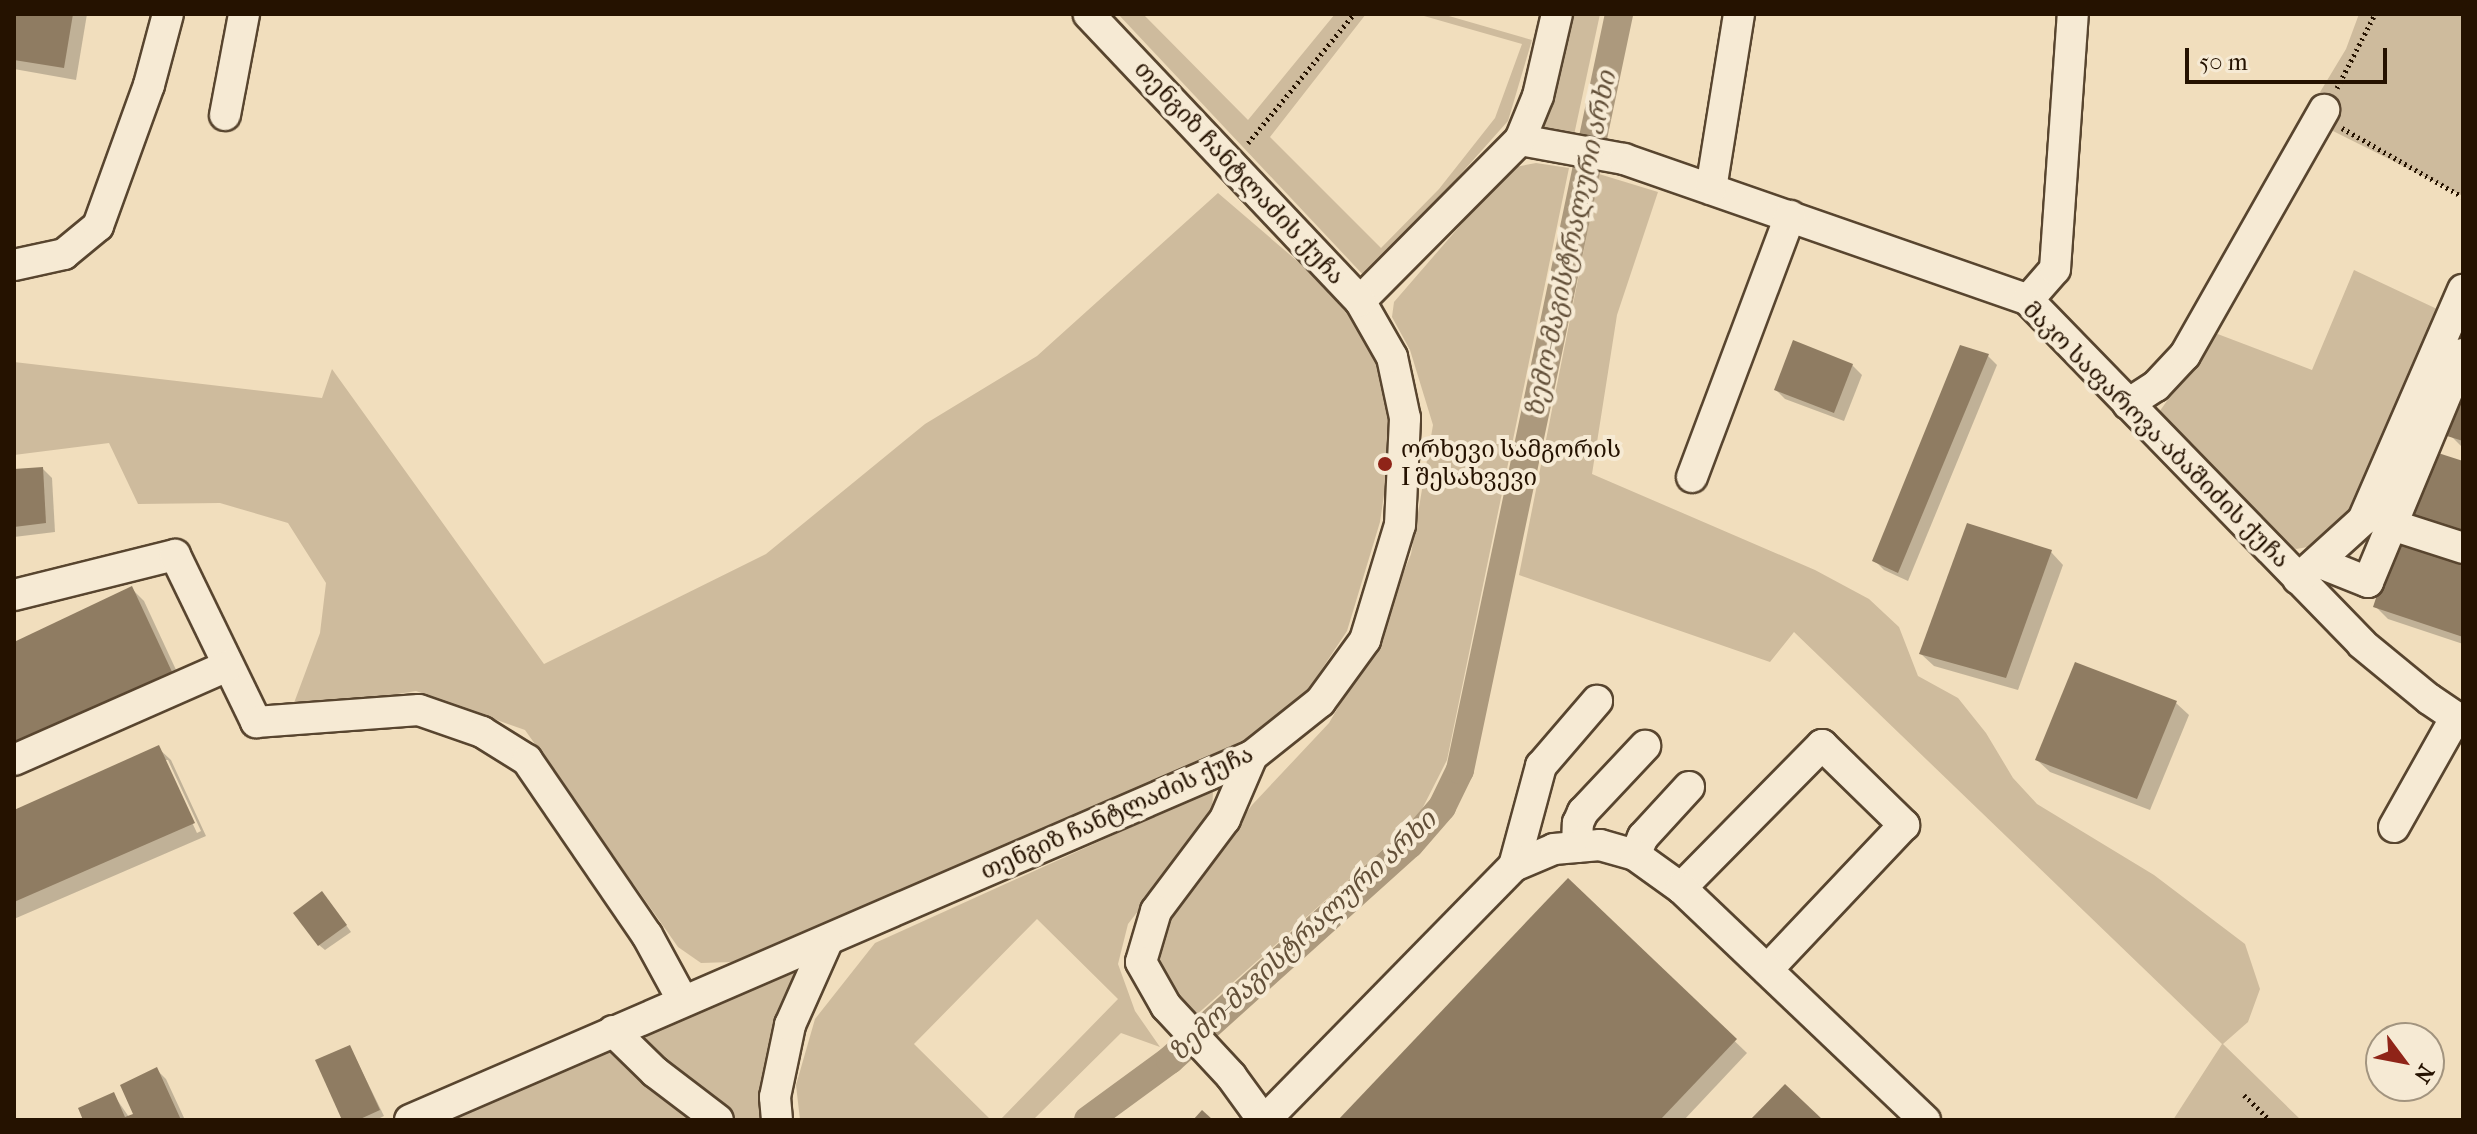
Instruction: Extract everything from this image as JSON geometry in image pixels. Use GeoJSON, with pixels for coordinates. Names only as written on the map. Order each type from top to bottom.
{"type":"FeatureCollection","features":[{"type":"Feature","properties":{"kind":"street"},"geometry":{"type":"LineString","coordinates":[[14,265],[64,254],[98,226],[149,85],[168,14]]}},
{"type":"Feature","properties":{"kind":"street"},"geometry":{"type":"LineString","coordinates":[[225,115],[244,14]]}},
{"type":"Feature","properties":{"kind":"street","name":"თენგიზ ჩანტლაძის ქუჩა"},"geometry":{"type":"LineString","coordinates":[[410,1120],[1252,756],[1320,702],[1365,640],[1400,525],[1405,418],[1392,357],[1360,301],[1089,14]]}},
{"type":"Feature","properties":{"kind":"street"},"geometry":{"type":"LineString","coordinates":[[1360,301],[1520,140],[1538,96],[1557,14]]}},
{"type":"Feature","properties":{"kind":"street"},"geometry":{"type":"LineString","coordinates":[[1711,189],[1739,14]]}},
{"type":"Feature","properties":{"kind":"street"},"geometry":{"type":"LineString","coordinates":[[2028,300],[2055,269],[2073,14]]}},
{"type":"Feature","properties":{"kind":"street"},"geometry":{"type":"LineString","coordinates":[[2128,404],[2156,386],[2185,355],[2322,113]]}},
{"type":"Feature","properties":{"kind":"street","name":"მაკო საფაროვა-აბაშიძის ქუჩა"},"geometry":{"type":"LineString","coordinates":[[1520,140],[1624,159],[2028,300],[2128,404],[2308,570],[2362,644],[2429,699],[2460,720]]}},
{"type":"Feature","properties":{"kind":"street"},"geometry":{"type":"LineString","coordinates":[[1692,477],[1790,216]]}},
{"type":"Feature","properties":{"kind":"street"},"geometry":{"type":"LineString","coordinates":[[2308,570],[2363,520],[2463,290]]}},
{"type":"Feature","properties":{"kind":"street"},"geometry":{"type":"LineString","coordinates":[[2308,570],[2368,582],[2463,354]]}},
{"type":"Feature","properties":{"kind":"street"},"geometry":{"type":"LineString","coordinates":[[2392,525],[2463,548]]}},
{"type":"Feature","properties":{"kind":"street"},"geometry":{"type":"LineString","coordinates":[[14,595],[175,555],[256,722],[419,710],[482,732],[527,760],[647,935],[683,1001]]}},
{"type":"Feature","properties":{"kind":"street"},"geometry":{"type":"LineString","coordinates":[[14,760],[227,666]]}},
{"type":"Feature","properties":{"kind":"street"},"geometry":{"type":"LineString","coordinates":[[1514,866],[1541,766],[1597,701]]}},
{"type":"Feature","properties":{"kind":"street"},"geometry":{"type":"LineString","coordinates":[[2394,827],[2460,720]]}},
{"type":"Feature","properties":{"kind":"street"},"geometry":{"type":"LineString","coordinates":[[1681,888],[1822,745],[1904,825],[1767,970]]}},
{"type":"Feature","properties":{"kind":"street"},"geometry":{"type":"LineString","coordinates":[[1577,847],[1578,823],[1583,812],[1645,746]]}},
{"type":"Feature","properties":{"kind":"street"},"geometry":{"type":"LineString","coordinates":[[1252,756],[1225,819],[1156,911],[1141,962],[1166,1006],[1227,1072],[1264,1120],[1514,866],[1554,849],[1600,845],[1635,855],[1681,888],[1925,1120]]}},
{"type":"Feature","properties":{"kind":"street"},"geometry":{"type":"LineString","coordinates":[[1635,855],[1643,837],[1689,787]]}},
{"type":"Feature","properties":{"kind":"street"},"geometry":{"type":"LineString","coordinates":[[777,1120],[775,1097],[790,1025],[827,942]]}},
{"type":"Feature","properties":{"kind":"street"},"geometry":{"type":"LineString","coordinates":[[613,1031],[655,1072],[718,1120]]}},
{"type":"Feature","properties":{"kind":"path"},"geometry":{"type":"LineString","coordinates":[[1230,164],[1354,14]]}},
{"type":"Feature","properties":{"kind":"path"},"geometry":{"type":"LineString","coordinates":[[2375,14],[2322,113],[2463,197]]}},
{"type":"Feature","properties":{"kind":"path"},"geometry":{"type":"LineString","coordinates":[[2244,1095],[2270,1120]]}},
{"type":"Feature","properties":{"kind":"shaded area"},"geometry":{"type":"Polygon","coordinates":[[[1118,14],[1143,14],[1248,120],[1335,14],[1366,14],[1270,137],[1381,248],[1439,189],[1495,118],[1522,44],[1417,14],[1442,14],[1532,40],[1508,121],[1367,279],[1118,14]]]}},
{"type":"Feature","properties":{"kind":"shaded area"},"geometry":{"type":"Polygon","coordinates":[[[1569,14],[1600,14],[1574,135],[1542,130],[1534,118],[1569,14]]]}},
{"type":"Feature","properties":{"kind":"shaded area"},"geometry":{"type":"Polygon","coordinates":[[[2359,14],[2463,14],[2463,196],[2305,117],[2346,49],[2359,14]]]}},
{"type":"Feature","properties":{"kind":"shaded area"},"geometry":{"type":"Polygon","coordinates":[[[1536,163],[1569,168],[1447,760],[1417,819],[1194,1017],[1172,988],[1160,962],[1162,933],[1252,805],[1329,723],[1375,644],[1411,554],[1433,425],[1410,350],[1392,317],[1394,302],[1510,168],[1536,163]]]}},
{"type":"Feature","properties":{"kind":"shaded area"},"geometry":{"type":"Polygon","coordinates":[[[1599,174],[1658,192],[1617,315],[1592,474],[1815,570],[1869,599],[1899,627],[1918,676],[1958,698],[1986,733],[2013,778],[2037,804],[2154,875],[2245,944],[2260,989],[2248,1022],[2223,1044],[2301,1120],[2173,1120],[2222,1044],[1794,632],[1770,662],[1519,575],[1599,174]]]}},
{"type":"Feature","properties":{"kind":"shaded area"},"geometry":{"type":"Polygon","coordinates":[[[1218,193],[1352,308],[1381,369],[1390,420],[1386,481],[1380,522],[1347,631],[1304,696],[1250,739],[732,962],[701,963],[678,947],[525,730],[416,691],[291,711],[320,633],[326,583],[288,523],[220,503],[138,504],[109,443],[14,455],[14,362],[322,398],[332,369],[544,664],[766,554],[925,424],[1037,356],[1218,193]]]}},
{"type":"Feature","properties":{"kind":"shaded area"},"geometry":{"type":"Polygon","coordinates":[[[2354,270],[2437,309],[2353,516],[2320,545],[2296,549],[2266,533],[2157,415],[2215,333],[2312,370],[2354,270]]]}},
{"type":"Feature","properties":{"kind":"shaded area"},"geometry":{"type":"Polygon","coordinates":[[[1213,790],[1212,816],[1128,924],[1118,964],[1135,1011],[1160,1047],[1121,1033],[1033,1120],[1000,1120],[1118,999],[1037,919],[914,1044],[991,1120],[800,1120],[796,1085],[815,1019],[875,943],[1213,790]]]}},
{"type":"Feature","properties":{"kind":"shaded area"},"geometry":{"type":"Polygon","coordinates":[[[802,970],[762,1120],[432,1120],[663,1025],[802,970]]]}},
{"type":"Feature","properties":{"kind":"building"},"geometry":{"type":"Polygon","coordinates":[[[14,14],[73,14],[64,68],[14,60],[14,14]]]}},
{"type":"Feature","properties":{"kind":"building"},"geometry":{"type":"Polygon","coordinates":[[[1793,340],[1853,364],[1834,413],[1774,390],[1793,340]]]}},
{"type":"Feature","properties":{"kind":"building"},"geometry":{"type":"Polygon","coordinates":[[[1960,345],[1989,354],[1898,573],[1872,561],[1960,345]]]}},
{"type":"Feature","properties":{"kind":"building"},"geometry":{"type":"Polygon","coordinates":[[[2463,391],[2463,441],[2447,436],[2463,391]]]}},
{"type":"Feature","properties":{"kind":"building"},"geometry":{"type":"Polygon","coordinates":[[[2435,452],[2463,461],[2463,538],[2412,522],[2435,452]]]}},
{"type":"Feature","properties":{"kind":"building"},"geometry":{"type":"Polygon","coordinates":[[[43,467],[46,523],[14,527],[14,469],[43,467]]]}},
{"type":"Feature","properties":{"kind":"building"},"geometry":{"type":"Polygon","coordinates":[[[1967,523],[2052,550],[2006,678],[1919,654],[1967,523]]]}},
{"type":"Feature","properties":{"kind":"building"},"geometry":{"type":"Polygon","coordinates":[[[2396,538],[2463,560],[2463,637],[2373,607],[2396,538]]]}},
{"type":"Feature","properties":{"kind":"building"},"geometry":{"type":"Polygon","coordinates":[[[132,586],[173,674],[14,748],[14,642],[132,586]]]}},
{"type":"Feature","properties":{"kind":"building"},"geometry":{"type":"Polygon","coordinates":[[[2075,662],[2177,701],[2137,799],[2035,760],[2075,662]]]}},
{"type":"Feature","properties":{"kind":"building"},"geometry":{"type":"Polygon","coordinates":[[[159,745],[195,823],[14,902],[14,810],[159,745]]]}},
{"type":"Feature","properties":{"kind":"building"},"geometry":{"type":"Polygon","coordinates":[[[1568,878],[1737,1039],[1660,1120],[1338,1120],[1568,878]]]}},
{"type":"Feature","properties":{"kind":"building"},"geometry":{"type":"Polygon","coordinates":[[[322,891],[347,925],[318,946],[293,913],[322,891]]]}},
{"type":"Feature","properties":{"kind":"building"},"geometry":{"type":"Polygon","coordinates":[[[350,1045],[380,1110],[358,1120],[342,1120],[315,1060],[350,1045]]]}},
{"type":"Feature","properties":{"kind":"building"},"geometry":{"type":"Polygon","coordinates":[[[157,1067],[181,1120],[83,1120],[78,1108],[114,1092],[125,1117],[133,1114],[120,1085],[157,1067]]]}},
{"type":"Feature","properties":{"kind":"building"},"geometry":{"type":"Polygon","coordinates":[[[1785,1084],[1823,1120],[1750,1120],[1785,1084]]]}},
{"type":"Feature","properties":{"kind":"building"},"geometry":{"type":"Polygon","coordinates":[[[1202,1110],[1213,1120],[1193,1120],[1202,1110]]]}},
{"type":"Feature","properties":{"kind":"waterway","name":"ზემო-მაგისტრალური არხი"},"geometry":{"type":"LineString","coordinates":[[1088,1120],[1170,1060],[1410,844],[1442,807],[1460,770],[1619,14]]}},
{"type":"Feature","properties":{"kind":"place","name":"ორხევი სამგორის I შესახვევი"},"geometry":{"type":"Point","coordinates":[1385,464]}}]}
